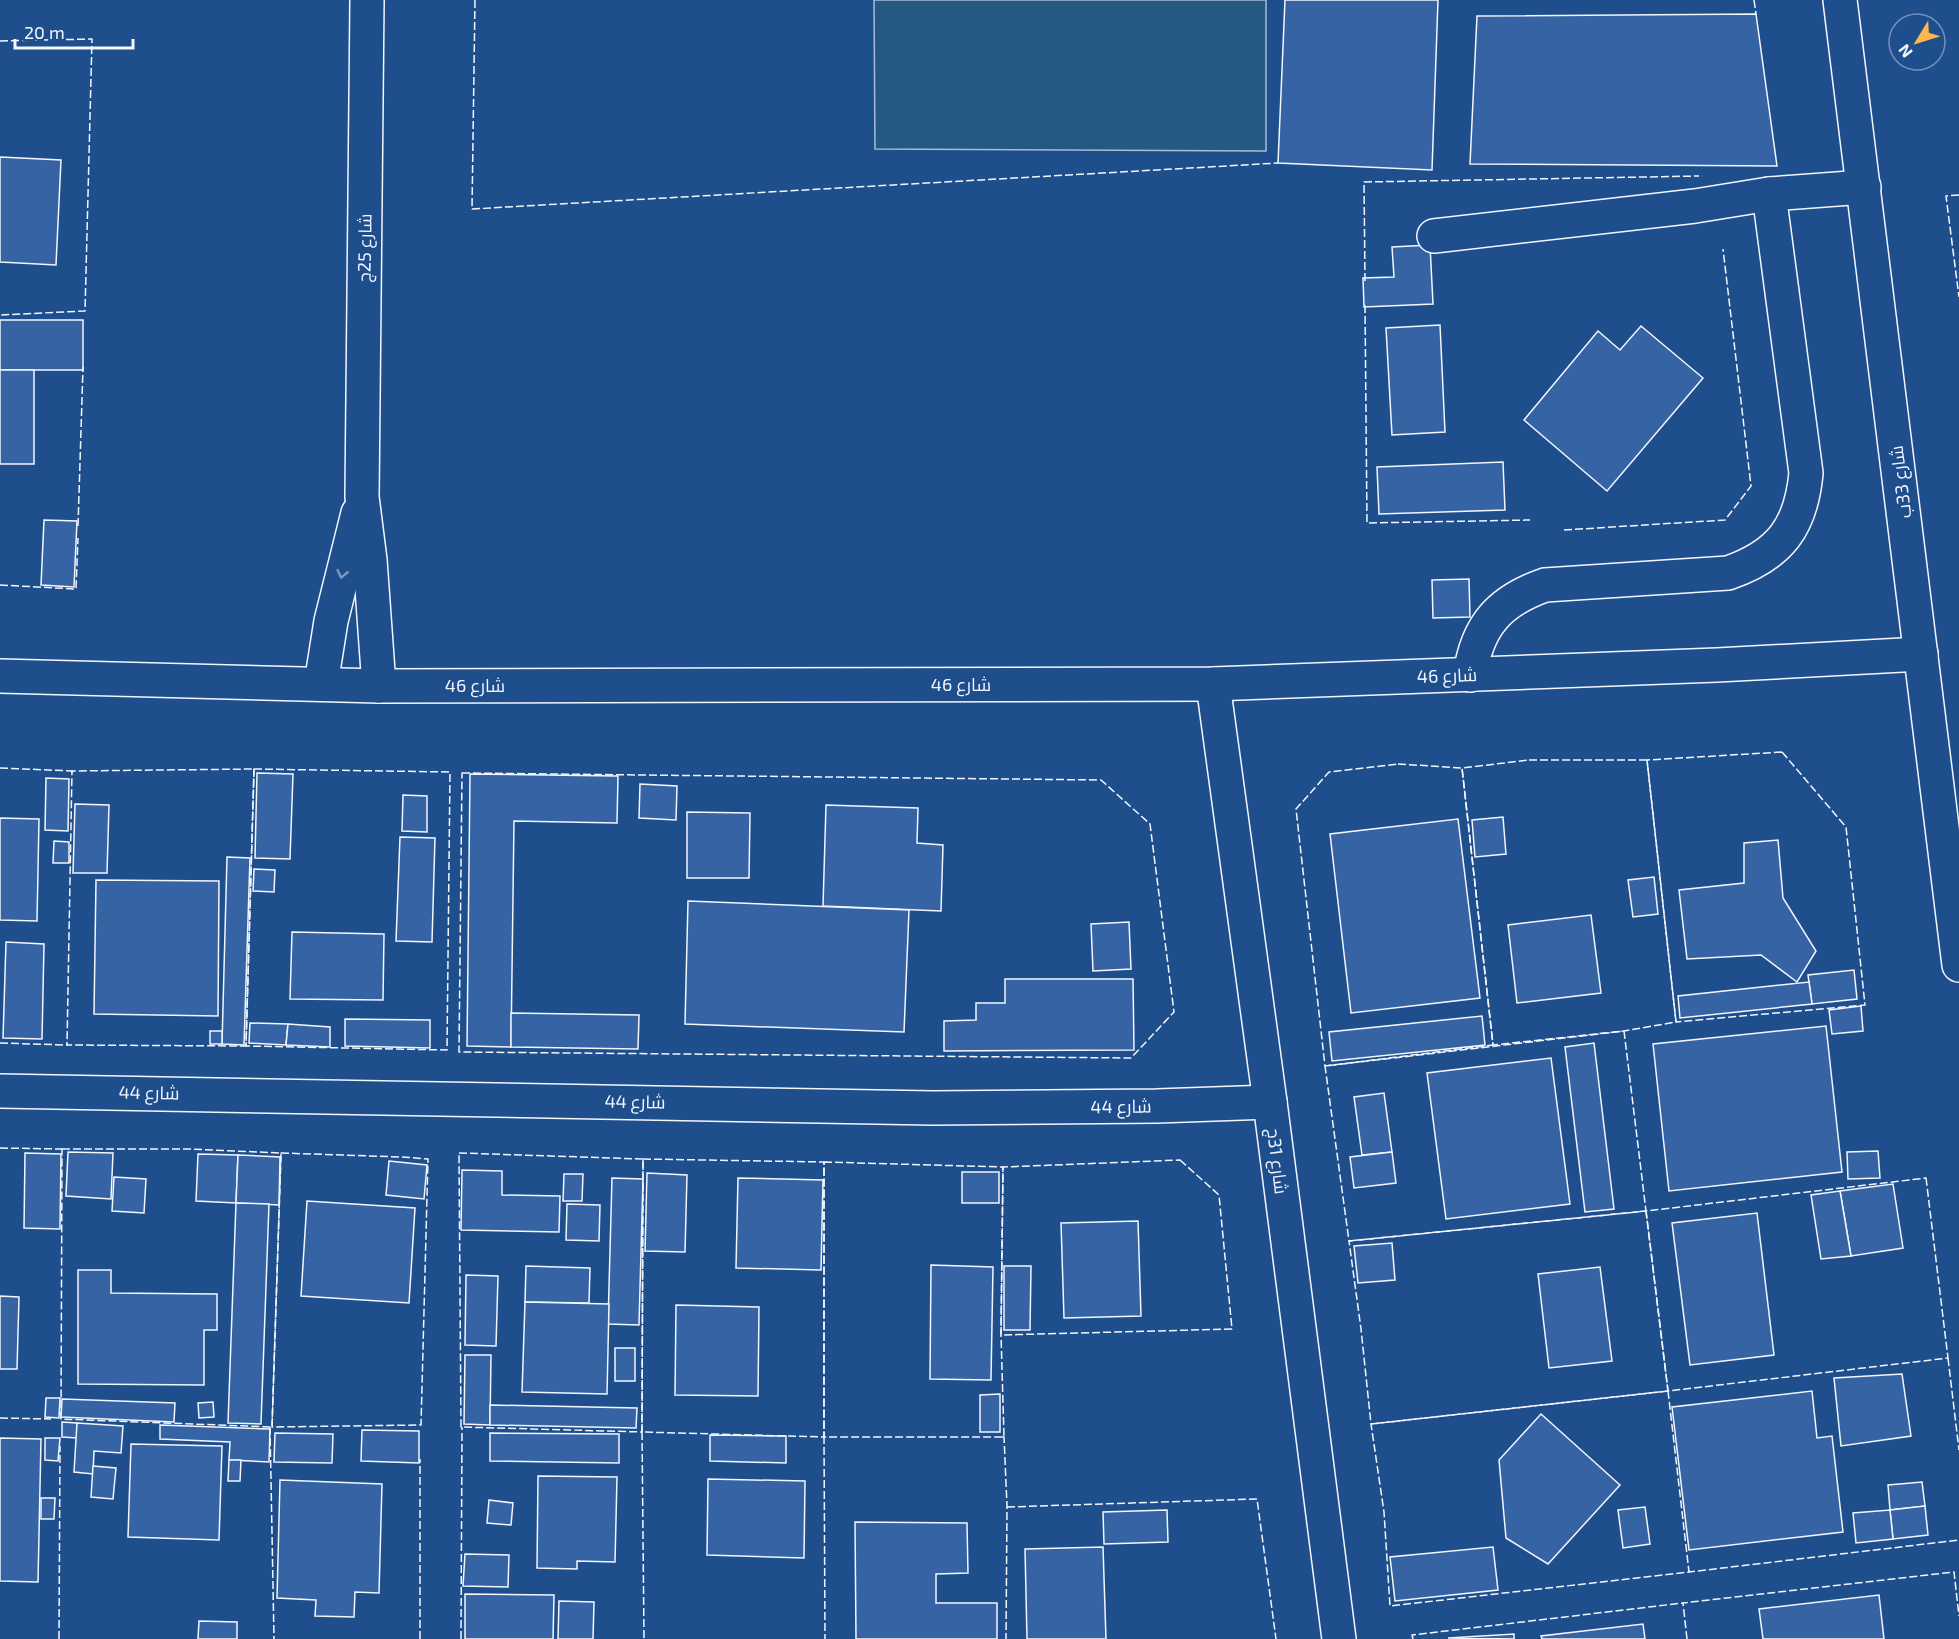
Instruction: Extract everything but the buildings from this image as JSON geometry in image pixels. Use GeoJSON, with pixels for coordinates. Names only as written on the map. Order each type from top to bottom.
{"type":"FeatureCollection","features":[{"type":"Feature","properties":{"kind":"street","name":"شارع 25ج"},"geometry":{"type":"LineString","coordinates":[[368,0],[362,497],[370,560],[379,686]]}},
{"type":"Feature","properties":{"kind":"street","name":"شارع 33ب"},"geometry":{"type":"LineString","coordinates":[[1840,0],[1959,964]]}},
{"type":"Feature","properties":{"kind":"street"},"geometry":{"type":"LineString","coordinates":[[1434,236],[1695,206],[1769,194],[1864,187]]}},
{"type":"Feature","properties":{"kind":"street"},"geometry":{"type":"LineString","coordinates":[[1470,675],[1473,654],[1481,634],[1492,617],[1508,603],[1526,592],[1545,585],[1728,573],[1750,566],[1769,553],[1785,537],[1797,517],[1804,495],[1806,472],[1769,194]]}},
{"type":"Feature","properties":{"kind":"street","name":"شارع 25ج"},"geometry":{"type":"LineString","coordinates":[[321,684],[343,569],[362,497]]}},
{"type":"Feature","properties":{"kind":"street","name":"شارع 46"},"geometry":{"type":"LineString","coordinates":[[0,676],[379,686],[1213,684],[1718,665],[1921,654]]}},
{"type":"Feature","properties":{"kind":"street","name":"شارع 31ج"},"geometry":{"type":"LineString","coordinates":[[1213,684],[1340,1639]]}},
{"type":"Feature","properties":{"kind":"street","name":"شارع 44"},"geometry":{"type":"LineString","coordinates":[[0,1090],[933,1108],[1157,1106],[1270,1101]]}},
{"type":"Feature","properties":{"kind":"shaded area"},"geometry":{"type":"Polygon","coordinates":[[[874,0],[1266,0],[1266,151],[875,149],[874,0]]]}},
{"type":"Feature","properties":{"kind":"fence"},"geometry":{"type":"LineString","coordinates":[[475,0],[472,209],[1278,163]]}},
{"type":"Feature","properties":{"kind":"fence"},"geometry":{"type":"LineString","coordinates":[[1754,0],[1756,14]]}},
{"type":"Feature","properties":{"kind":"fence"},"geometry":{"type":"LineString","coordinates":[[0,41],[92,39],[85,311],[0,315]]}},
{"type":"Feature","properties":{"kind":"fence"},"geometry":{"type":"LineString","coordinates":[[1365,281],[1364,182],[1699,176]]}},
{"type":"Feature","properties":{"kind":"fence"},"geometry":{"type":"LineString","coordinates":[[1959,195],[1946,196],[1959,297]]}},
{"type":"Feature","properties":{"kind":"fence"},"geometry":{"type":"LineString","coordinates":[[1564,530],[1725,520],[1751,486],[1723,249]]}},
{"type":"Feature","properties":{"kind":"fence"},"geometry":{"type":"LineString","coordinates":[[1365,305],[1367,523],[1530,520]]}},
{"type":"Feature","properties":{"kind":"fence"},"geometry":{"type":"LineString","coordinates":[[78,526],[83,367]]}},
{"type":"Feature","properties":{"kind":"fence"},"geometry":{"type":"LineString","coordinates":[[0,585],[76,589],[78,538]]}},
{"type":"Feature","properties":{"kind":"fence"},"geometry":{"type":"LineString","coordinates":[[1782,752],[1846,827],[1865,1005],[1676,1022],[1647,760],[1782,752]]}},
{"type":"Feature","properties":{"kind":"fence"},"geometry":{"type":"LineString","coordinates":[[1529,760],[1647,760],[1676,1022],[1624,1031],[1493,1045],[1462,768],[1529,760]]}},
{"type":"Feature","properties":{"kind":"fence"},"geometry":{"type":"LineString","coordinates":[[1398,764],[1462,768],[1493,1045],[1325,1066],[1296,809],[1329,772],[1398,764]]}},
{"type":"Feature","properties":{"kind":"fence"},"geometry":{"type":"LineString","coordinates":[[0,768],[72,771],[72,773]]}},
{"type":"Feature","properties":{"kind":"fence"},"geometry":{"type":"LineString","coordinates":[[254,769],[450,772],[447,1050],[246,1046],[254,769]]}},
{"type":"Feature","properties":{"kind":"fence"},"geometry":{"type":"LineString","coordinates":[[254,769],[246,1046],[67,1045],[72,771],[254,769]]}},
{"type":"Feature","properties":{"kind":"fence"},"geometry":{"type":"LineString","coordinates":[[462,773],[1101,780],[1150,824],[1174,1012],[1131,1058],[459,1052],[462,773]]}},
{"type":"Feature","properties":{"kind":"fence"},"geometry":{"type":"LineString","coordinates":[[1624,1031],[1646,1211],[1349,1241],[1325,1066],[1624,1031]]}},
{"type":"Feature","properties":{"kind":"fence"},"geometry":{"type":"LineString","coordinates":[[0,1043],[67,1045],[67,1043]]}},
{"type":"Feature","properties":{"kind":"fence"},"geometry":{"type":"LineString","coordinates":[[0,1148],[62,1149]]}},
{"type":"Feature","properties":{"kind":"fence"},"geometry":{"type":"LineString","coordinates":[[62,1149],[189,1149],[281,1153],[272,1427],[61,1419],[62,1149]]}},
{"type":"Feature","properties":{"kind":"fence"},"geometry":{"type":"LineString","coordinates":[[281,1153],[428,1159],[421,1425],[272,1427],[281,1153]]}},
{"type":"Feature","properties":{"kind":"fence"},"geometry":{"type":"LineString","coordinates":[[459,1153],[643,1159],[642,1432],[461,1427],[459,1153]]}},
{"type":"Feature","properties":{"kind":"fence"},"geometry":{"type":"LineString","coordinates":[[643,1159],[824,1162],[824,1437],[642,1432],[643,1159]]}},
{"type":"Feature","properties":{"kind":"fence"},"geometry":{"type":"LineString","coordinates":[[1180,1160],[1219,1195],[1232,1329],[1001,1335],[1003,1167],[1180,1160]]}},
{"type":"Feature","properties":{"kind":"fence"},"geometry":{"type":"LineString","coordinates":[[824,1162],[1003,1167],[1001,1335],[1004,1437],[824,1437],[824,1162]]}},
{"type":"Feature","properties":{"kind":"fence"},"geometry":{"type":"LineString","coordinates":[[1926,1178],[1948,1358],[1668,1391],[1646,1211],[1926,1178]]}},
{"type":"Feature","properties":{"kind":"fence"},"geometry":{"type":"LineString","coordinates":[[1646,1211],[1668,1391],[1371,1424],[1349,1241],[1646,1211]]}},
{"type":"Feature","properties":{"kind":"fence"},"geometry":{"type":"LineString","coordinates":[[1948,1358],[1959,1450]]}},
{"type":"Feature","properties":{"kind":"fence"},"geometry":{"type":"LineString","coordinates":[[1668,1391],[1689,1572],[1390,1606],[1384,1512],[1371,1424],[1668,1391]]}},
{"type":"Feature","properties":{"kind":"fence"},"geometry":{"type":"LineString","coordinates":[[0,1418],[51,1419]]}},
{"type":"Feature","properties":{"kind":"fence"},"geometry":{"type":"LineString","coordinates":[[270,1427],[274,1639]]}},
{"type":"Feature","properties":{"kind":"fence"},"geometry":{"type":"LineString","coordinates":[[461,1639],[462,1427]]}},
{"type":"Feature","properties":{"kind":"fence"},"geometry":{"type":"LineString","coordinates":[[642,1432],[644,1639]]}},
{"type":"Feature","properties":{"kind":"fence"},"geometry":{"type":"LineString","coordinates":[[823,1437],[825,1639]]}},
{"type":"Feature","properties":{"kind":"fence"},"geometry":{"type":"LineString","coordinates":[[1002,1437],[1004,1437],[1007,1506],[1006,1639]]}},
{"type":"Feature","properties":{"kind":"fence"},"geometry":{"type":"LineString","coordinates":[[59,1639],[60,1446]]}},
{"type":"Feature","properties":{"kind":"fence"},"geometry":{"type":"LineString","coordinates":[[420,1459],[420,1639]]}},
{"type":"Feature","properties":{"kind":"fence"},"geometry":{"type":"LineString","coordinates":[[1007,1507],[1257,1499],[1276,1639]]}},
{"type":"Feature","properties":{"kind":"fence"},"geometry":{"type":"LineString","coordinates":[[1689,1570],[1689,1572],[1959,1540]]}},
{"type":"Feature","properties":{"kind":"fence"},"geometry":{"type":"LineString","coordinates":[[1687,1639],[1683,1603],[1954,1572],[1959,1616]]}},
{"type":"Feature","properties":{"kind":"fence"},"geometry":{"type":"LineString","coordinates":[[1413,1639],[1412,1635],[1683,1603]]}}]}
